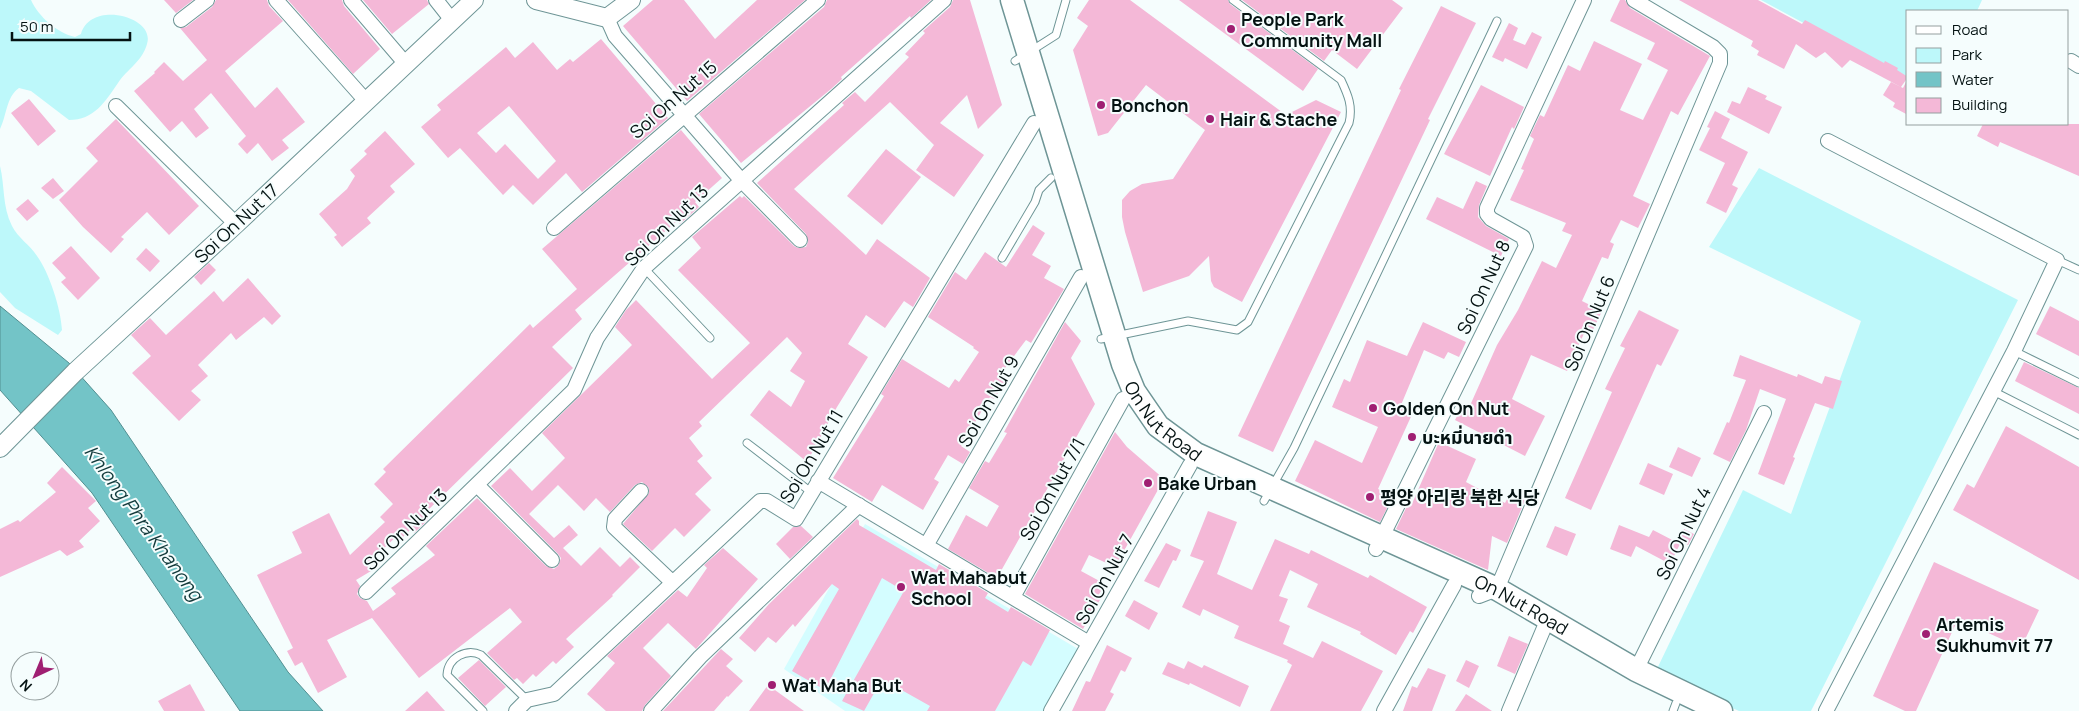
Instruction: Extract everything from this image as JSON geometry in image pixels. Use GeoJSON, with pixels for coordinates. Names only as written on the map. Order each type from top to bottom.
{"type":"FeatureCollection","features":[{"type":"Feature","properties":{"kind":"main road","name":"On Nut Road"},"geometry":{"type":"LineString","coordinates":[[996,0],[1022,57],[1108,338],[1110,370],[1123,399],[1149,436],[1190,465],[1268,494],[1488,593],[1636,670],[1681,705]]}},
{"type":"Feature","properties":{"kind":"main road","name":"On Nut Road"},"geometry":{"type":"LineString","coordinates":[[1012,0],[1034,123],[1081,277],[1134,391],[1158,426],[1196,454],[1268,494]]}},
{"type":"Feature","properties":{"kind":"main road","name":"On Nut Road"},"geometry":{"type":"LineString","coordinates":[[1378,544],[1454,585],[1488,593],[1544,628],[1681,705],[1721,711]]}},
{"type":"Feature","properties":{"kind":"street"},"geometry":{"type":"LineString","coordinates":[[180,20],[207,0]]}},
{"type":"Feature","properties":{"kind":"street"},"geometry":{"type":"LineString","coordinates":[[276,0],[366,101]]}},
{"type":"Feature","properties":{"kind":"street"},"geometry":{"type":"LineString","coordinates":[[351,0],[405,63]]}},
{"type":"Feature","properties":{"kind":"street"},"geometry":{"type":"LineString","coordinates":[[436,0],[451,19]]}},
{"type":"Feature","properties":{"kind":"street","name":"Soi On Nut 17"},"geometry":{"type":"LineString","coordinates":[[0,448],[75,372],[236,224],[451,19],[474,0]]}},
{"type":"Feature","properties":{"kind":"street"},"geometry":{"type":"LineString","coordinates":[[536,0],[607,18],[632,0]]}},
{"type":"Feature","properties":{"kind":"street","name":"Soi On Nut 15"},"geometry":{"type":"LineString","coordinates":[[554,228],[684,113],[818,0]]}},
{"type":"Feature","properties":{"kind":"street","name":"Soi On Nut 13"},"geometry":{"type":"LineString","coordinates":[[366,592],[574,390],[597,338],[644,268],[944,0]]}},
{"type":"Feature","properties":{"kind":"street","name":"Soi On Nut 8"},"geometry":{"type":"LineString","coordinates":[[1378,544],[1526,246],[1523,237],[1491,219],[1486,214],[1487,208],[1584,0]]}},
{"type":"Feature","properties":{"kind":"street","name":"Soi On Nut 6"},"geometry":{"type":"LineString","coordinates":[[1488,593],[1720,63],[1720,54],[1713,47],[1634,0]]}},
{"type":"Feature","properties":{"kind":"street"},"geometry":{"type":"LineString","coordinates":[[607,18],[615,36],[741,180],[800,240]]}},
{"type":"Feature","properties":{"kind":"street"},"geometry":{"type":"LineString","coordinates":[[116,106],[236,224]]}},
{"type":"Feature","properties":{"kind":"street","name":"Soi On Nut 11"},"geometry":{"type":"LineString","coordinates":[[527,700],[554,694],[760,500],[767,501],[794,520],[1034,123]]}},
{"type":"Feature","properties":{"kind":"street"},"geometry":{"type":"LineString","coordinates":[[1826,711],[2014,350],[2057,260],[1828,141]]}},
{"type":"Feature","properties":{"kind":"street","name":"Soi On Nut 9"},"geometry":{"type":"LineString","coordinates":[[927,544],[1081,277]]}},
{"type":"Feature","properties":{"kind":"street","name":"Soi On Nut 7/1"},"geometry":{"type":"LineString","coordinates":[[1013,597],[1123,399]]}},
{"type":"Feature","properties":{"kind":"street","name":"Soi On Nut 4"},"geometry":{"type":"LineString","coordinates":[[1636,670],[1764,413]]}},
{"type":"Feature","properties":{"kind":"street","name":"Soi On Nut 7"},"geometry":{"type":"LineString","coordinates":[[1051,711],[1190,465]]}},
{"type":"Feature","properties":{"kind":"street"},"geometry":{"type":"LineString","coordinates":[[477,484],[552,560]]}},
{"type":"Feature","properties":{"kind":"street"},"geometry":{"type":"LineString","coordinates":[[815,486],[859,505],[927,544],[1089,643]]}},
{"type":"Feature","properties":{"kind":"street"},"geometry":{"type":"LineString","coordinates":[[641,491],[615,519],[614,527],[672,582]]}},
{"type":"Feature","properties":{"kind":"street"},"geometry":{"type":"LineString","coordinates":[[651,711],[700,656],[859,505]]}},
{"type":"Feature","properties":{"kind":"street"},"geometry":{"type":"LineString","coordinates":[[1384,711],[1454,585]]}},
{"type":"Feature","properties":{"kind":"street"},"geometry":{"type":"LineString","coordinates":[[1509,711],[1544,628]]}},
{"type":"Feature","properties":{"kind":"street"},"geometry":{"type":"LineString","coordinates":[[516,711],[527,700]]}},
{"type":"Feature","properties":{"kind":"lane"},"geometry":{"type":"LineString","coordinates":[[1022,57],[1056,35],[1066,0]]}},
{"type":"Feature","properties":{"kind":"lane"},"geometry":{"type":"LineString","coordinates":[[1108,338],[1188,321],[1237,330],[1242,328],[1248,322],[1350,123],[1352,111],[1349,98],[1341,80],[1233,0]]}},
{"type":"Feature","properties":{"kind":"lane"},"geometry":{"type":"LineString","coordinates":[[1268,494],[1294,448],[1497,21]]}},
{"type":"Feature","properties":{"kind":"lane"},"geometry":{"type":"LineString","coordinates":[[1002,258],[1035,202],[1039,190],[1051,178]]}},
{"type":"Feature","properties":{"kind":"lane"},"geometry":{"type":"LineString","coordinates":[[2057,260],[2079,270]]}},
{"type":"Feature","properties":{"kind":"lane"},"geometry":{"type":"LineString","coordinates":[[644,268],[710,338]]}},
{"type":"Feature","properties":{"kind":"lane"},"geometry":{"type":"LineString","coordinates":[[2014,350],[2079,383]]}},
{"type":"Feature","properties":{"kind":"lane"},"geometry":{"type":"LineString","coordinates":[[1993,391],[2079,435]]}},
{"type":"Feature","properties":{"kind":"lane"},"geometry":{"type":"LineString","coordinates":[[748,442],[815,486]]}},
{"type":"Feature","properties":{"kind":"lane"},"geometry":{"type":"LineString","coordinates":[[483,711],[447,675],[452,662],[465,652],[472,650],[481,655],[527,700]]}},
{"type":"Feature","properties":{"kind":"shaded area","name":"Wat Mahabut School"},"geometry":{"type":"Polygon","coordinates":[[[865,524],[1078,649],[1044,711],[845,711],[784,669],[865,524]]]}},
{"type":"Feature","properties":{"kind":"green space"},"geometry":{"type":"Polygon","coordinates":[[[0,0],[31,0],[43,18],[55,28],[75,37],[81,34],[87,24],[96,17],[108,15],[121,16],[142,26],[147,34],[147,44],[142,56],[98,109],[92,113],[85,117],[69,120],[31,91],[19,88],[9,101],[0,129],[0,0]]]}},
{"type":"Feature","properties":{"kind":"green space"},"geometry":{"type":"Polygon","coordinates":[[[1761,0],[1982,0],[1977,10],[1906,10],[1906,78],[1761,0]]]}},
{"type":"Feature","properties":{"kind":"green space"},"geometry":{"type":"Polygon","coordinates":[[[0,166],[5,204],[12,226],[34,252],[46,271],[54,291],[62,330],[58,335],[15,308],[0,292],[0,166]]]}},
{"type":"Feature","properties":{"kind":"green space"},"geometry":{"type":"Polygon","coordinates":[[[1759,168],[2018,300],[1811,711],[1739,711],[1655,673],[1743,490],[1791,514],[1861,321],[1709,247],[1759,168]]]}},
{"type":"Feature","properties":{"kind":"water","name":"Khlong Phra Khanong"},"geometry":{"type":"Polygon","coordinates":[[[0,306],[69,363],[111,410],[288,672],[323,711],[240,711],[92,493],[0,390],[0,306]]]}},
{"type":"Feature","properties":{"kind":"building"},"geometry":{"type":"Polygon","coordinates":[[[164,0],[193,0],[176,13],[164,0]]]}},
{"type":"Feature","properties":{"kind":"building"},"geometry":{"type":"Polygon","coordinates":[[[216,0],[267,0],[269,6],[283,21],[225,71],[255,108],[277,87],[305,122],[282,140],[289,148],[272,161],[258,143],[247,154],[238,144],[246,136],[211,93],[194,109],[209,128],[196,138],[182,121],[170,132],[134,91],[155,73],[164,62],[183,81],[207,60],[180,28],[186,27],[212,7],[216,0]]]}},
{"type":"Feature","properties":{"kind":"building"},"geometry":{"type":"Polygon","coordinates":[[[288,0],[342,0],[344,6],[380,49],[353,74],[288,0]]]}},
{"type":"Feature","properties":{"kind":"building"},"geometry":{"type":"Polygon","coordinates":[[[363,0],[427,0],[429,4],[392,34],[363,0]]]}},
{"type":"Feature","properties":{"kind":"building"},"geometry":{"type":"Polygon","coordinates":[[[653,0],[684,0],[715,39],[757,0],[805,0],[687,101],[623,26],[653,0]]]}},
{"type":"Feature","properties":{"kind":"building"},"geometry":{"type":"Polygon","coordinates":[[[827,0],[931,0],[841,77],[842,79],[831,89],[741,163],[699,114],[824,7],[827,0]]]}},
{"type":"Feature","properties":{"kind":"building"},"geometry":{"type":"Polygon","coordinates":[[[953,0],[970,0],[1002,105],[978,129],[967,95],[940,123],[984,155],[954,197],[916,170],[934,145],[890,102],[794,189],[866,255],[877,239],[930,278],[913,307],[904,301],[885,328],[866,315],[848,344],[868,357],[837,407],[807,462],[750,415],[769,390],[791,407],[805,381],[790,371],[802,353],[787,337],[699,422],[702,426],[689,438],[703,456],[697,461],[712,478],[695,494],[711,510],[684,537],[675,528],[652,551],[623,524],[649,493],[649,488],[642,482],[635,485],[610,512],[596,498],[584,511],[558,485],[529,514],[554,538],[569,525],[578,535],[563,548],[581,566],[600,547],[620,567],[630,557],[640,567],[613,596],[566,639],[574,647],[556,664],[553,661],[536,677],[533,674],[523,684],[517,678],[514,680],[487,653],[522,622],[510,608],[419,678],[372,618],[327,640],[347,677],[318,693],[302,662],[295,666],[287,651],[293,648],[257,575],[302,553],[292,532],[329,513],[350,555],[385,522],[380,517],[393,504],[374,484],[386,472],[383,469],[530,324],[533,328],[577,289],[542,249],[681,130],[722,178],[695,202],[699,207],[680,224],[677,221],[575,310],[582,319],[552,347],[573,368],[423,515],[428,520],[414,533],[410,530],[401,539],[398,535],[367,564],[371,571],[356,580],[360,586],[357,594],[360,598],[367,601],[373,611],[396,594],[391,588],[435,555],[426,546],[477,498],[546,566],[554,569],[558,566],[561,558],[558,554],[491,486],[510,468],[532,491],[565,458],[542,433],[632,345],[615,327],[626,310],[636,300],[712,379],[750,343],[678,270],[701,248],[692,237],[740,196],[742,198],[744,196],[794,246],[798,248],[806,247],[808,242],[806,234],[757,183],[844,105],[842,103],[855,92],[865,102],[909,57],[905,54],[925,33],[923,31],[950,7],[953,0]]]}},
{"type":"Feature","properties":{"kind":"building"},"geometry":{"type":"Polygon","coordinates":[[[1089,0],[1130,0],[1286,115],[1316,100],[1341,112],[1242,302],[1214,287],[1211,281],[1209,256],[1189,276],[1143,292],[1125,232],[1122,217],[1122,200],[1130,191],[1142,184],[1173,179],[1205,130],[1146,85],[1108,133],[1098,136],[1073,50],[1088,26],[1077,18],[1089,0]]]}},
{"type":"Feature","properties":{"kind":"building"},"geometry":{"type":"Polygon","coordinates":[[[1179,0],[1228,0],[1230,4],[1318,69],[1303,91],[1179,0]]]}},
{"type":"Feature","properties":{"kind":"building"},"geometry":{"type":"Polygon","coordinates":[[[1242,0],[1392,0],[1403,8],[1357,69],[1332,50],[1324,61],[1242,0]]]}},
{"type":"Feature","properties":{"kind":"building"},"geometry":{"type":"Polygon","coordinates":[[[1620,0],[1625,0],[1630,8],[1710,56],[1678,115],[1671,111],[1633,196],[1650,204],[1638,228],[1621,220],[1610,242],[1614,244],[1608,259],[1602,257],[1582,301],[1602,311],[1592,332],[1586,329],[1567,371],[1531,355],[1512,399],[1545,416],[1525,456],[1455,420],[1462,407],[1468,410],[1497,345],[1518,310],[1542,261],[1556,268],[1572,235],[1562,231],[1566,223],[1510,200],[1524,170],[1521,169],[1534,139],[1530,136],[1540,115],[1544,117],[1568,65],[1580,71],[1594,41],[1642,64],[1620,110],[1643,120],[1668,70],[1647,59],[1655,43],[1610,21],[1620,0]]]}},
{"type":"Feature","properties":{"kind":"building"},"geometry":{"type":"Polygon","coordinates":[[[1679,0],[1758,0],[1802,24],[1805,20],[1884,63],[1885,61],[1898,68],[1897,70],[1906,76],[1906,80],[1901,87],[1850,60],[1842,68],[1825,52],[1816,58],[1796,44],[1784,69],[1757,55],[1759,51],[1751,46],[1753,41],[1679,0]]]}},
{"type":"Feature","properties":{"kind":"building"},"geometry":{"type":"Polygon","coordinates":[[[1441,6],[1476,23],[1428,119],[1430,120],[1273,452],[1238,436],[1401,90],[1399,89],[1441,6]]]}},
{"type":"Feature","properties":{"kind":"building"},"geometry":{"type":"Polygon","coordinates":[[[1509,23],[1518,28],[1513,40],[1525,45],[1532,32],[1542,37],[1527,69],[1505,58],[1503,62],[1492,57],[1509,23]]]}},
{"type":"Feature","properties":{"kind":"building"},"geometry":{"type":"Polygon","coordinates":[[[601,39],[668,118],[582,192],[566,173],[533,205],[513,185],[503,195],[460,148],[448,158],[421,127],[441,110],[437,105],[506,47],[515,58],[533,42],[557,70],[570,59],[573,62],[601,39]],[[509,106],[477,133],[496,153],[505,144],[538,179],[556,161],[509,106]]]}},
{"type":"Feature","properties":{"kind":"building"},"geometry":{"type":"Polygon","coordinates":[[[1891,82],[1903,88],[1906,82],[1906,114],[1893,107],[1895,103],[1883,95],[1891,82]]]}},
{"type":"Feature","properties":{"kind":"building"},"geometry":{"type":"Polygon","coordinates":[[[1481,85],[1524,107],[1514,129],[1512,127],[1490,176],[1444,154],[1481,85]]]}},
{"type":"Feature","properties":{"kind":"building"},"geometry":{"type":"Polygon","coordinates":[[[1748,87],[1767,96],[1765,99],[1782,107],[1769,134],[1727,112],[1732,101],[1740,104],[1748,87]]]}},
{"type":"Feature","properties":{"kind":"building"},"geometry":{"type":"Polygon","coordinates":[[[29,99],[56,131],[38,146],[11,113],[29,99]]]}},
{"type":"Feature","properties":{"kind":"building"},"geometry":{"type":"Polygon","coordinates":[[[1715,111],[1730,119],[1721,138],[1748,152],[1732,185],[1738,188],[1726,213],[1706,203],[1725,163],[1699,150],[1710,128],[1707,127],[1715,111]]]}},
{"type":"Feature","properties":{"kind":"building"},"geometry":{"type":"Polygon","coordinates":[[[116,119],[199,206],[169,235],[147,212],[121,237],[124,239],[111,253],[83,227],[59,200],[98,161],[86,148],[116,119]]]}},
{"type":"Feature","properties":{"kind":"building"},"geometry":{"type":"Polygon","coordinates":[[[2079,124],[2079,176],[2000,142],[1998,147],[1977,136],[1982,125],[2079,124]]]}},
{"type":"Feature","properties":{"kind":"building"},"geometry":{"type":"Polygon","coordinates":[[[385,131],[415,164],[390,186],[395,192],[367,218],[371,223],[342,247],[334,237],[337,235],[319,214],[347,189],[355,176],[350,170],[367,154],[364,151],[385,131]]]}},
{"type":"Feature","properties":{"kind":"building"},"geometry":{"type":"Polygon","coordinates":[[[886,149],[921,177],[882,225],[847,196],[886,149]]]}},
{"type":"Feature","properties":{"kind":"building"},"geometry":{"type":"Polygon","coordinates":[[[53,178],[64,191],[53,199],[41,188],[53,178]]]}},
{"type":"Feature","properties":{"kind":"building"},"geometry":{"type":"Polygon","coordinates":[[[1476,181],[1487,186],[1479,205],[1478,217],[1486,226],[1509,239],[1501,256],[1426,219],[1437,197],[1463,209],[1476,181]]]}},
{"type":"Feature","properties":{"kind":"building"},"geometry":{"type":"Polygon","coordinates":[[[28,199],[39,211],[27,221],[16,209],[28,199]]]}},
{"type":"Feature","properties":{"kind":"building"},"geometry":{"type":"Polygon","coordinates":[[[1033,225],[1045,233],[1032,255],[1051,266],[1044,278],[1064,289],[1031,343],[1026,340],[999,376],[1006,381],[994,399],[990,397],[961,446],[970,452],[963,464],[948,455],[934,479],[939,482],[923,510],[882,485],[872,502],[833,478],[884,396],[881,394],[902,359],[949,388],[955,379],[959,382],[979,352],[928,317],[955,272],[966,280],[985,252],[1006,267],[1033,225]]]}},
{"type":"Feature","properties":{"kind":"building"},"geometry":{"type":"Polygon","coordinates":[[[71,246],[100,278],[78,300],[61,282],[66,278],[52,263],[71,246]]]}},
{"type":"Feature","properties":{"kind":"building"},"geometry":{"type":"Polygon","coordinates":[[[146,248],[160,261],[150,272],[136,259],[146,248]]]}},
{"type":"Feature","properties":{"kind":"building"},"geometry":{"type":"Polygon","coordinates":[[[209,263],[216,270],[201,285],[194,277],[209,263]]]}},
{"type":"Feature","properties":{"kind":"building"},"geometry":{"type":"Polygon","coordinates":[[[248,278],[281,316],[272,325],[264,317],[236,340],[231,333],[198,365],[208,376],[191,391],[201,400],[179,421],[132,373],[151,356],[131,335],[150,318],[166,335],[214,291],[223,302],[248,278]]]}},
{"type":"Feature","properties":{"kind":"building"},"geometry":{"type":"Polygon","coordinates":[[[2050,306],[2079,321],[2079,356],[2036,334],[2050,306]]]}},
{"type":"Feature","properties":{"kind":"building"},"geometry":{"type":"Polygon","coordinates":[[[1639,310],[1679,330],[1661,366],[1657,364],[1591,510],[1565,498],[1612,392],[1605,389],[1625,348],[1620,346],[1639,310]]]}},
{"type":"Feature","properties":{"kind":"building"},"geometry":{"type":"Polygon","coordinates":[[[1065,322],[1081,341],[1071,358],[1095,404],[997,578],[948,549],[966,515],[987,527],[999,506],[969,488],[985,461],[989,463],[1007,433],[1004,432],[1065,322]]]}},
{"type":"Feature","properties":{"kind":"building"},"geometry":{"type":"Polygon","coordinates":[[[1423,322],[1466,342],[1459,357],[1448,352],[1444,359],[1424,350],[1401,405],[1414,410],[1378,489],[1393,496],[1380,522],[1295,481],[1315,440],[1362,463],[1378,427],[1332,407],[1344,379],[1350,382],[1367,340],[1407,356],[1423,322]]]}},
{"type":"Feature","properties":{"kind":"building"},"geometry":{"type":"Polygon","coordinates":[[[1740,355],[1797,377],[1798,374],[1822,384],[1825,376],[1842,381],[1833,409],[1815,403],[1784,485],[1758,474],[1786,399],[1760,389],[1746,430],[1730,462],[1713,454],[1727,422],[1729,423],[1746,380],[1733,376],[1740,355]]]}},
{"type":"Feature","properties":{"kind":"building"},"geometry":{"type":"Polygon","coordinates":[[[2024,362],[2079,388],[2079,414],[2015,381],[2024,362]]]}},
{"type":"Feature","properties":{"kind":"building"},"geometry":{"type":"Polygon","coordinates":[[[2006,426],[2079,467],[2079,580],[1953,510],[1967,484],[1974,488],[2006,426]]]}},
{"type":"Feature","properties":{"kind":"building"},"geometry":{"type":"Polygon","coordinates":[[[1115,432],[1127,447],[1164,479],[1115,567],[1089,555],[1081,571],[1105,584],[1098,596],[1101,598],[1083,629],[1025,594],[1115,432]]]}},
{"type":"Feature","properties":{"kind":"building"},"geometry":{"type":"Polygon","coordinates":[[[1439,442],[1476,459],[1466,482],[1505,503],[1510,493],[1525,500],[1507,543],[1492,536],[1488,570],[1396,529],[1408,504],[1411,506],[1439,442]]]}},
{"type":"Feature","properties":{"kind":"building"},"geometry":{"type":"Polygon","coordinates":[[[1678,447],[1701,458],[1692,477],[1669,467],[1678,447]]]}},
{"type":"Feature","properties":{"kind":"building"},"geometry":{"type":"Polygon","coordinates":[[[1648,463],[1673,474],[1664,495],[1639,484],[1648,463]]]}},
{"type":"Feature","properties":{"kind":"building"},"geometry":{"type":"Polygon","coordinates":[[[62,467],[96,501],[88,508],[100,521],[79,541],[84,547],[67,556],[60,550],[0,577],[0,529],[18,520],[20,522],[56,492],[47,483],[62,467]]]}},
{"type":"Feature","properties":{"kind":"building"},"geometry":{"type":"Polygon","coordinates":[[[1208,511],[1237,522],[1217,574],[1252,590],[1275,539],[1309,554],[1311,550],[1368,578],[1370,575],[1427,607],[1413,633],[1410,631],[1396,655],[1360,634],[1361,632],[1307,607],[1318,584],[1290,570],[1279,596],[1288,599],[1279,621],[1290,626],[1283,644],[1313,658],[1322,641],[1383,671],[1361,711],[1270,711],[1292,665],[1287,662],[1288,660],[1234,638],[1239,626],[1203,609],[1200,616],[1182,607],[1204,561],[1190,556],[1208,511]]]}},
{"type":"Feature","properties":{"kind":"building","name":"Wat Mahabut School"},"geometry":{"type":"Polygon","coordinates":[[[857,519],[859,525],[936,570],[939,564],[988,593],[985,598],[1008,612],[1011,607],[1050,630],[1031,666],[1023,661],[995,711],[927,711],[930,706],[882,679],[864,711],[842,701],[904,591],[882,578],[825,690],[792,671],[839,589],[832,584],[795,627],[793,624],[776,643],[768,637],[755,652],[739,638],[769,604],[857,519]]]}},
{"type":"Feature","properties":{"kind":"building"},"geometry":{"type":"Polygon","coordinates":[[[1619,525],[1649,537],[1653,530],[1680,544],[1670,564],[1636,546],[1631,557],[1610,549],[1619,525]]]}},
{"type":"Feature","properties":{"kind":"building"},"geometry":{"type":"Polygon","coordinates":[[[801,526],[813,537],[790,559],[776,544],[793,527],[801,526]]]}},
{"type":"Feature","properties":{"kind":"building"},"geometry":{"type":"Polygon","coordinates":[[[1555,526],[1576,534],[1567,556],[1546,547],[1555,526]]]}},
{"type":"Feature","properties":{"kind":"building"},"geometry":{"type":"Polygon","coordinates":[[[1684,529],[1694,534],[1688,545],[1679,540],[1684,529]]]}},
{"type":"Feature","properties":{"kind":"building"},"geometry":{"type":"Polygon","coordinates":[[[1166,543],[1181,550],[1176,561],[1173,560],[1159,588],[1144,581],[1166,543]]]}},
{"type":"Feature","properties":{"kind":"building"},"geometry":{"type":"Polygon","coordinates":[[[723,548],[758,579],[696,649],[668,623],[643,648],[671,676],[645,705],[642,711],[606,711],[587,694],[615,663],[607,656],[678,590],[687,597],[707,568],[704,565],[723,548]]]}},
{"type":"Feature","properties":{"kind":"building","name":"Artemis Sukhumvit 77"},"geometry":{"type":"Polygon","coordinates":[[[1934,562],[2039,610],[2021,648],[1958,619],[1916,711],[1905,711],[1873,696],[1934,562]]]}},
{"type":"Feature","properties":{"kind":"building"},"geometry":{"type":"Polygon","coordinates":[[[1134,600],[1158,613],[1149,630],[1125,616],[1134,600]]]}},
{"type":"Feature","properties":{"kind":"building"},"geometry":{"type":"Polygon","coordinates":[[[1509,636],[1528,644],[1515,674],[1497,666],[1509,636]]]}},
{"type":"Feature","properties":{"kind":"building"},"geometry":{"type":"Polygon","coordinates":[[[1107,645],[1132,658],[1125,672],[1121,670],[1110,692],[1114,694],[1105,711],[1072,711],[1086,681],[1090,682],[1107,645]]]}},
{"type":"Feature","properties":{"kind":"building"},"geometry":{"type":"Polygon","coordinates":[[[721,649],[733,659],[726,666],[743,681],[714,711],[663,711],[721,649]]]}},
{"type":"Feature","properties":{"kind":"building"},"geometry":{"type":"Polygon","coordinates":[[[479,660],[506,687],[485,706],[458,678],[479,660]]]}},
{"type":"Feature","properties":{"kind":"building"},"geometry":{"type":"Polygon","coordinates":[[[1466,660],[1479,666],[1469,688],[1456,681],[1466,660]]]}},
{"type":"Feature","properties":{"kind":"building"},"geometry":{"type":"Polygon","coordinates":[[[1188,661],[1202,668],[1204,665],[1249,686],[1240,707],[1190,683],[1189,685],[1162,674],[1168,662],[1184,669],[1188,661]]]}},
{"type":"Feature","properties":{"kind":"building"},"geometry":{"type":"Polygon","coordinates":[[[1428,668],[1446,675],[1432,711],[1403,711],[1412,686],[1417,688],[1428,668]]]}},
{"type":"Feature","properties":{"kind":"building"},"geometry":{"type":"Polygon","coordinates":[[[190,684],[205,711],[164,711],[158,701],[190,684]]]}},
{"type":"Feature","properties":{"kind":"building"},"geometry":{"type":"Polygon","coordinates":[[[768,685],[804,711],[749,711],[768,685]]]}},
{"type":"Feature","properties":{"kind":"building"},"geometry":{"type":"Polygon","coordinates":[[[427,691],[445,711],[405,711],[427,691]]]}},
{"type":"Feature","properties":{"kind":"building"},"geometry":{"type":"Polygon","coordinates":[[[1466,694],[1492,711],[1455,711],[1466,694]]]}},
{"type":"Feature","properties":{"kind":"place","name":"People Park Community Mall"},"geometry":{"type":"Point","coordinates":[1231,29]}},
{"type":"Feature","properties":{"kind":"place","name":"Bonchon"},"geometry":{"type":"Point","coordinates":[1101,105]}},
{"type":"Feature","properties":{"kind":"place","name":"Hair & Stache"},"geometry":{"type":"Point","coordinates":[1210,119]}},
{"type":"Feature","properties":{"kind":"place","name":"Golden On Nut"},"geometry":{"type":"Point","coordinates":[1373,408]}},
{"type":"Feature","properties":{"kind":"place","name":"บะหมี่นายดำ"},"geometry":{"type":"Point","coordinates":[1412,437]}},
{"type":"Feature","properties":{"kind":"place","name":"Bake Urban"},"geometry":{"type":"Point","coordinates":[1148,483]}},
{"type":"Feature","properties":{"kind":"place","name":"평양 아리랑 북한 식당"},"geometry":{"type":"Point","coordinates":[1370,497]}},
{"type":"Feature","properties":{"kind":"place","name":"Wat Mahabut School"},"geometry":{"type":"Point","coordinates":[901,587]}},
{"type":"Feature","properties":{"kind":"place","name":"Artemis Sukhumvit 77"},"geometry":{"type":"Point","coordinates":[1926,634]}},
{"type":"Feature","properties":{"kind":"place","name":"Wat Maha But"},"geometry":{"type":"Point","coordinates":[772,685]}}]}
